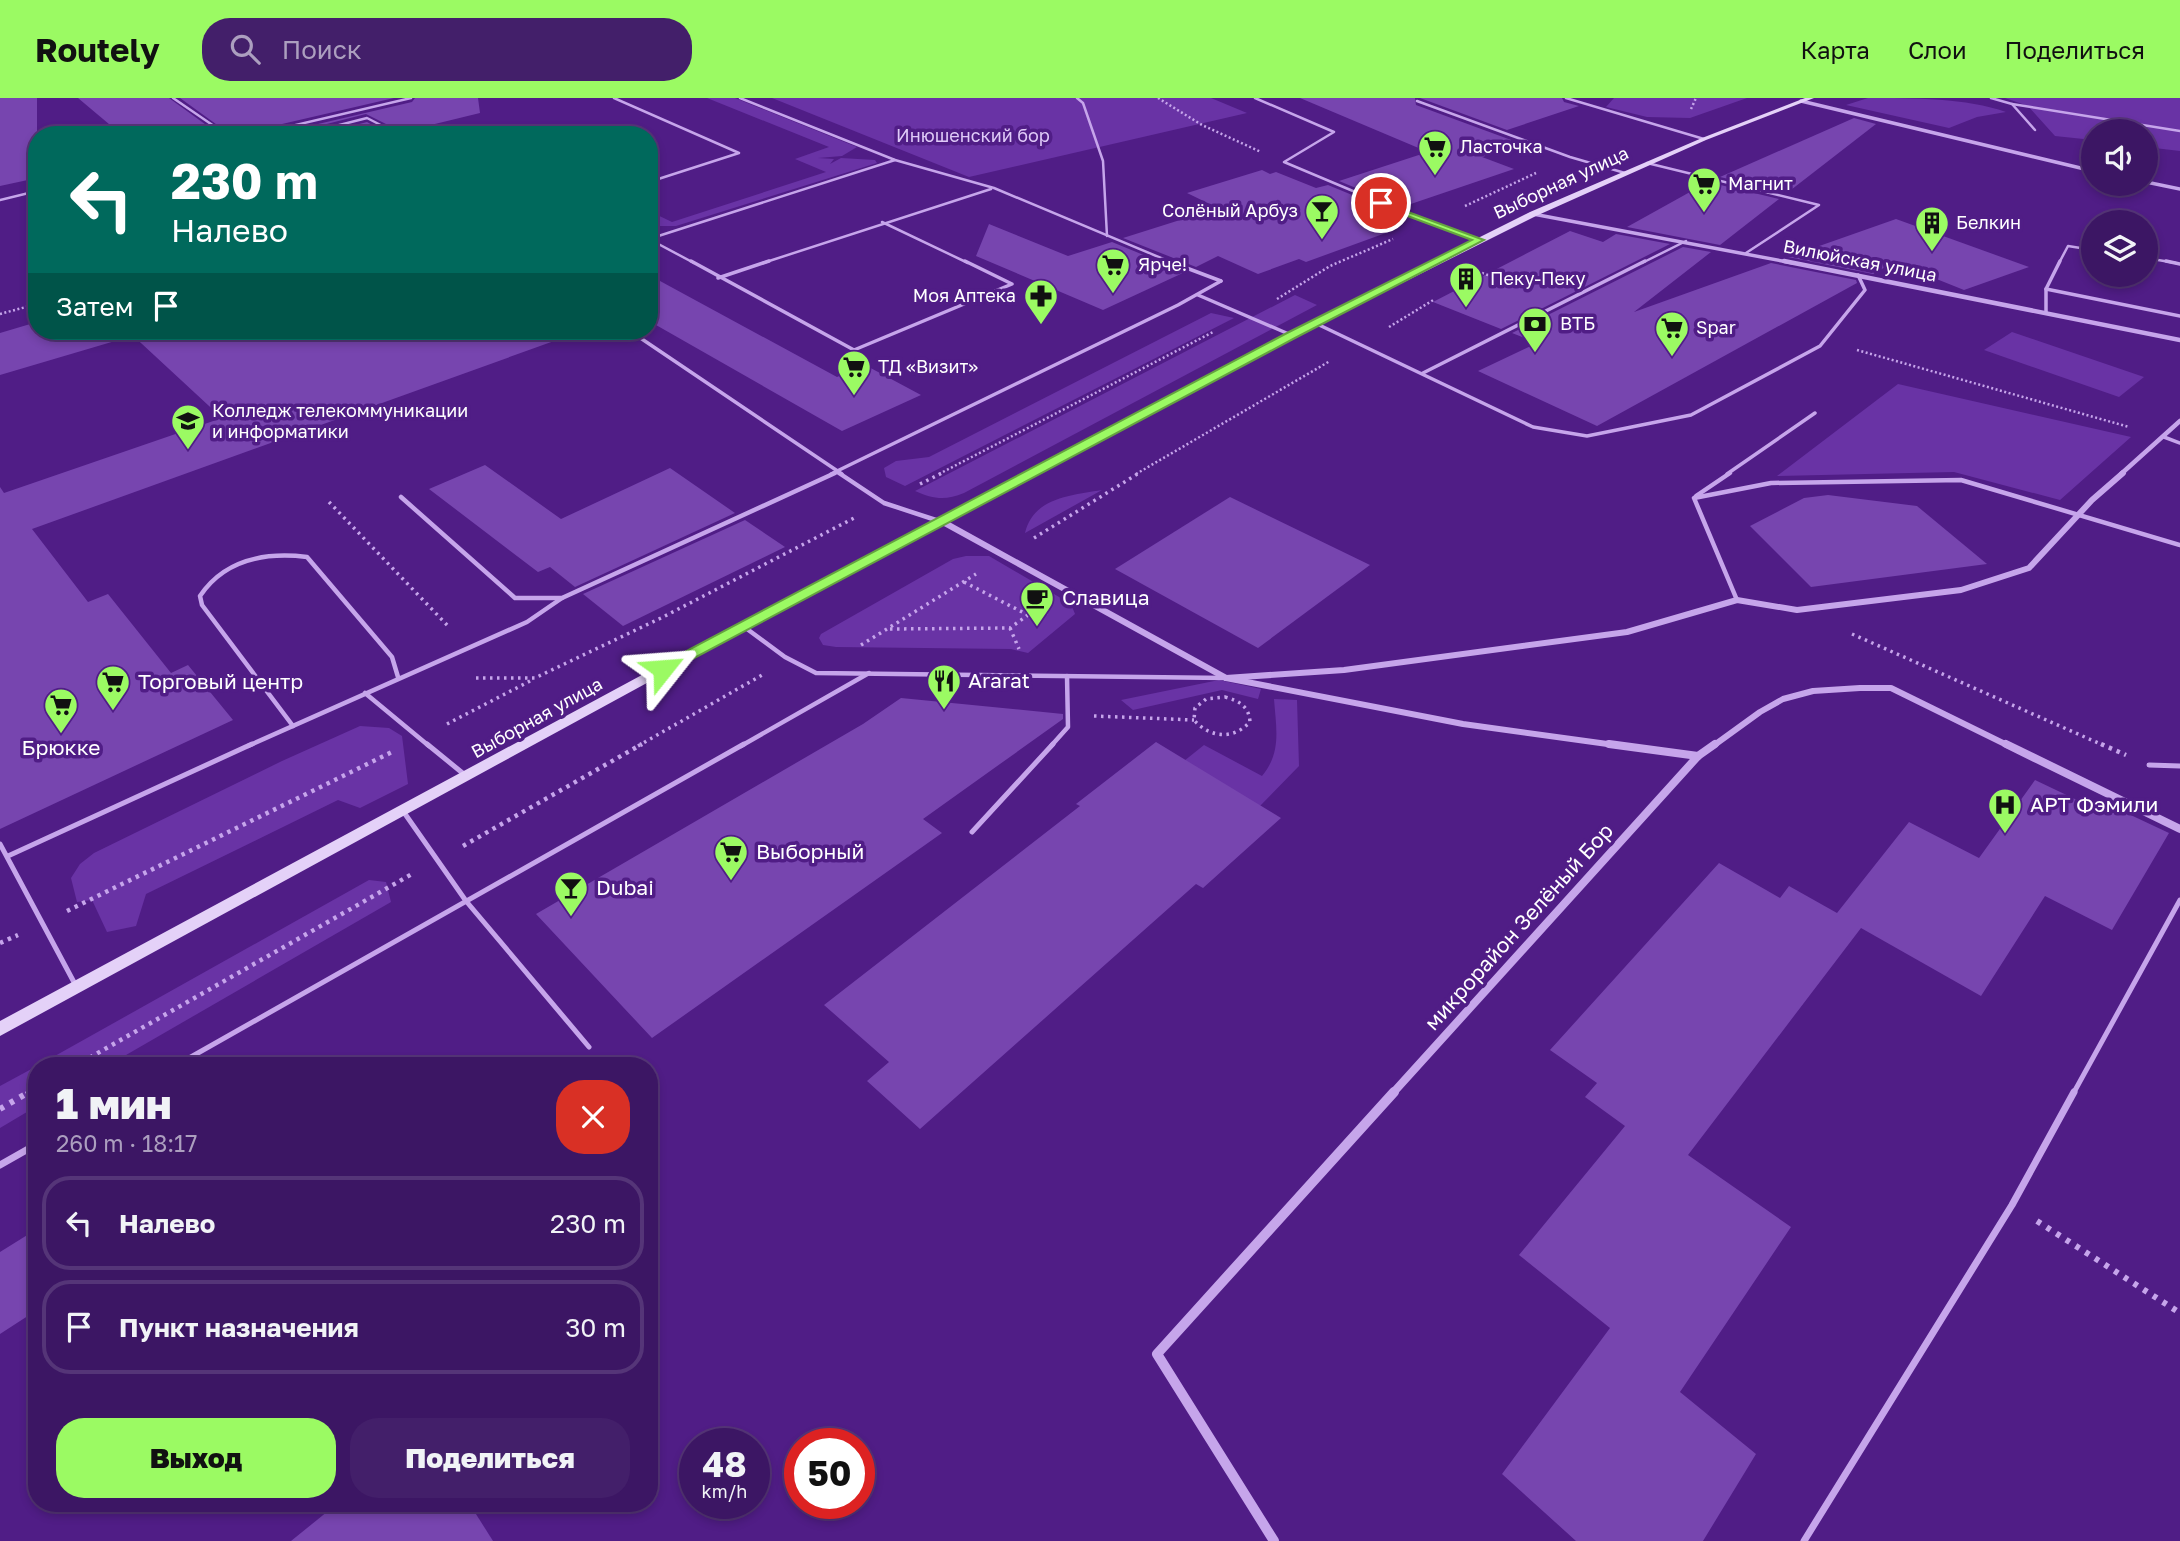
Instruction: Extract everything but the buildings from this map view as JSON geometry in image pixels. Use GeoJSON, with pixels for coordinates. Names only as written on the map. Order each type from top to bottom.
{"type":"FeatureCollection","features":[{"type":"Feature","properties":{"kind":"main road","name":"Выборная улица"},"geometry":{"type":"LineString","coordinates":[[0,1029],[743,626],[1291,335],[1533,214],[1704,139],[1811,98]]}},
{"type":"Feature","properties":{"kind":"street"},"geometry":{"type":"LineString","coordinates":[[1801,101],[2081,168]]}},
{"type":"Feature","properties":{"kind":"street"},"geometry":{"type":"LineString","coordinates":[[2158,184],[2180,189]]}},
{"type":"Feature","properties":{"kind":"street","name":"Вилюйская улица"},"geometry":{"type":"LineString","coordinates":[[1533,214],[1746,253],[2180,340]]}},
{"type":"Feature","properties":{"kind":"street"},"geometry":{"type":"LineString","coordinates":[[1226,678],[1344,670],[1627,632],[1737,600],[1797,610],[1961,590],[2029,568],[2080,513],[2180,421]]}},
{"type":"Feature","properties":{"kind":"street"},"geometry":{"type":"LineString","coordinates":[[943,522],[1226,678],[1463,724],[1698,756]]}},
{"type":"Feature","properties":{"kind":"street","name":"микрорайон Зелёный Бор"},"geometry":{"type":"LineString","coordinates":[[1274,1541],[1157,1354],[1698,756],[1771,706],[1815,691],[1854,687],[1891,688],[2180,829]]}},
{"type":"Feature","properties":{"kind":"lane"},"geometry":{"type":"LineString","coordinates":[[173,98],[214,126]]}},
{"type":"Feature","properties":{"kind":"lane"},"geometry":{"type":"LineString","coordinates":[[291,126],[411,98]]}},
{"type":"Feature","properties":{"kind":"lane"},"geometry":{"type":"LineString","coordinates":[[614,98],[739,153],[658,179]]}},
{"type":"Feature","properties":{"kind":"lane"},"geometry":{"type":"LineString","coordinates":[[8,856],[398,677],[527,622],[562,598],[836,471],[1198,295],[1221,281],[994,188],[895,160],[740,98]]}},
{"type":"Feature","properties":{"kind":"lane"},"geometry":{"type":"LineString","coordinates":[[1077,98],[1083,103],[1103,161],[1107,236]]}},
{"type":"Feature","properties":{"kind":"lane"},"geometry":{"type":"LineString","coordinates":[[1255,98],[1334,132],[1284,162]]}},
{"type":"Feature","properties":{"kind":"lane"},"geometry":{"type":"LineString","coordinates":[[1566,98],[1704,139]]}},
{"type":"Feature","properties":{"kind":"lane"},"geometry":{"type":"LineString","coordinates":[[1991,98],[2012,104],[2180,131]]}},
{"type":"Feature","properties":{"kind":"lane"},"geometry":{"type":"LineString","coordinates":[[1417,100],[1570,157],[1625,173]]}},
{"type":"Feature","properties":{"kind":"lane"},"geometry":{"type":"LineString","coordinates":[[2012,104],[2035,130]]}},
{"type":"Feature","properties":{"kind":"lane"},"geometry":{"type":"LineString","coordinates":[[335,126],[367,118],[383,126]]}},
{"type":"Feature","properties":{"kind":"lane"},"geometry":{"type":"LineString","coordinates":[[658,236],[895,160]]}},
{"type":"Feature","properties":{"kind":"lane"},"geometry":{"type":"LineString","coordinates":[[1284,162],[1429,223],[1479,240]]}},
{"type":"Feature","properties":{"kind":"lane"},"geometry":{"type":"LineString","coordinates":[[1647,163],[1819,205],[1746,253]]}},
{"type":"Feature","properties":{"kind":"lane"},"geometry":{"type":"LineString","coordinates":[[718,278],[882,222],[994,188]]}},
{"type":"Feature","properties":{"kind":"lane"},"geometry":{"type":"LineString","coordinates":[[0,200],[28,193]]}},
{"type":"Feature","properties":{"kind":"lane"},"geometry":{"type":"LineString","coordinates":[[658,244],[854,350],[1012,284],[882,222]]}},
{"type":"Feature","properties":{"kind":"lane"},"geometry":{"type":"LineString","coordinates":[[1423,373],[1686,242]]}},
{"type":"Feature","properties":{"kind":"lane"},"geometry":{"type":"LineString","coordinates":[[2046,312],[2046,289],[2068,246],[2081,248]]}},
{"type":"Feature","properties":{"kind":"lane"},"geometry":{"type":"LineString","coordinates":[[2158,260],[2180,264]]}},
{"type":"Feature","properties":{"kind":"lane"},"geometry":{"type":"LineString","coordinates":[[1315,323],[1533,427],[1587,436],[1691,415],[1820,346],[1865,290],[1858,275]]}},
{"type":"Feature","properties":{"kind":"lane"},"geometry":{"type":"LineString","coordinates":[[2046,289],[2180,316]]}},
{"type":"Feature","properties":{"kind":"lane"},"geometry":{"type":"LineString","coordinates":[[1198,295],[1291,335]]}},
{"type":"Feature","properties":{"kind":"lane"},"geometry":{"type":"LineString","coordinates":[[643,340],[884,503],[943,522]]}},
{"type":"Feature","properties":{"kind":"lane"},"geometry":{"type":"LineString","coordinates":[[1694,498],[1815,413]]}},
{"type":"Feature","properties":{"kind":"lane"},"geometry":{"type":"LineString","coordinates":[[2164,437],[2180,443]]}},
{"type":"Feature","properties":{"kind":"lane"},"geometry":{"type":"LineString","coordinates":[[1694,498],[1771,483],[1961,480],[2080,513],[2180,545]]}},
{"type":"Feature","properties":{"kind":"lane"},"geometry":{"type":"LineString","coordinates":[[401,497],[515,598],[562,598]]}},
{"type":"Feature","properties":{"kind":"lane"},"geometry":{"type":"LineString","coordinates":[[1694,498],[1737,600]]}},
{"type":"Feature","properties":{"kind":"lane"},"geometry":{"type":"LineString","coordinates":[[293,726],[202,605],[200,596],[205,586],[229,566],[273,555],[307,557],[392,657],[398,677]]}},
{"type":"Feature","properties":{"kind":"lane"},"geometry":{"type":"LineString","coordinates":[[743,626],[785,657],[816,673],[1226,678]]}},
{"type":"Feature","properties":{"kind":"lane"},"geometry":{"type":"LineString","coordinates":[[191,1057],[869,673]]}},
{"type":"Feature","properties":{"kind":"lane"},"geometry":{"type":"LineString","coordinates":[[972,832],[1068,727],[1067,676]]}},
{"type":"Feature","properties":{"kind":"lane"},"geometry":{"type":"LineString","coordinates":[[365,693],[467,776]]}},
{"type":"Feature","properties":{"kind":"lane"},"geometry":{"type":"LineString","coordinates":[[2149,765],[2180,766]]}},
{"type":"Feature","properties":{"kind":"lane"},"geometry":{"type":"LineString","coordinates":[[403,811],[466,901],[589,1047]]}},
{"type":"Feature","properties":{"kind":"lane"},"geometry":{"type":"LineString","coordinates":[[0,844],[77,987]]}},
{"type":"Feature","properties":{"kind":"lane"},"geometry":{"type":"LineString","coordinates":[[1804,1541],[2012,1205],[2180,900]]}},
{"type":"Feature","properties":{"kind":"lane"},"geometry":{"type":"LineString","coordinates":[[0,1165],[28,1149]]}},
{"type":"Feature","properties":{"kind":"path"},"geometry":{"type":"LineString","coordinates":[[1158,98],[1202,125],[1284,162]]}},
{"type":"Feature","properties":{"kind":"path"},"geometry":{"type":"LineString","coordinates":[[1487,269],[1480,273],[1522,287]]}},
{"type":"Feature","properties":{"kind":"path"},"geometry":{"type":"LineString","coordinates":[[816,673],[1133,475],[1438,297]]}},
{"type":"Feature","properties":{"kind":"path"},"geometry":{"type":"LineString","coordinates":[[0,314],[28,306]]}},
{"type":"Feature","properties":{"kind":"path"},"geometry":{"type":"LineString","coordinates":[[0,943],[663,617],[1246,315]]}},
{"type":"Feature","properties":{"kind":"path"},"geometry":{"type":"LineString","coordinates":[[1857,350],[2164,437]]}},
{"type":"Feature","properties":{"kind":"path"},"geometry":{"type":"LineString","coordinates":[[329,502],[469,648]]}},
{"type":"Feature","properties":{"kind":"path"},"geometry":{"type":"LineString","coordinates":[[887,629],[1010,628],[1028,615]]}},
{"type":"Feature","properties":{"kind":"path"},"geometry":{"type":"LineString","coordinates":[[1848,632],[2149,765]]}},
{"type":"Feature","properties":{"kind":"path"},"geometry":{"type":"LineString","coordinates":[[466,678],[535,678]]}},
{"type":"Feature","properties":{"kind":"path"},"geometry":{"type":"LineString","coordinates":[[1068,715],[1194,720],[1205,731],[1231,735],[1246,727],[1251,715],[1242,703],[1234,699],[1215,697],[1199,703],[1193,714],[1194,720]]}},
{"type":"Feature","properties":{"kind":"path"},"geometry":{"type":"LineString","coordinates":[[0,1109],[28,1093]]}},
{"type":"Feature","properties":{"kind":"path"},"geometry":{"type":"LineString","coordinates":[[2012,1205],[2180,1313]]}},
{"type":"Feature","properties":{"kind":"green space"},"geometry":{"type":"Polygon","coordinates":[[[707,98],[735,98],[857,147],[842,156],[818,158],[834,159],[830,164],[841,158],[875,160],[877,163],[676,226],[658,226],[658,215],[672,222],[826,172],[795,159],[829,147],[707,98]]]}},
{"type":"Feature","properties":{"kind":"green space","name":"Инюшенский бор"},"geometry":{"type":"Polygon","coordinates":[[[772,98],[1211,98],[1247,113],[969,177],[772,98]]]}},
{"type":"Feature","properties":{"kind":"green space"},"geometry":{"type":"Polygon","coordinates":[[[1614,98],[1747,98],[1690,118],[1647,117],[1606,107],[1614,98]]]}},
{"type":"Feature","properties":{"kind":"green space"},"geometry":{"type":"Polygon","coordinates":[[[1868,98],[1957,101],[2006,112],[1977,117],[1949,128],[1846,105],[1868,98]]]}},
{"type":"Feature","properties":{"kind":"green space"},"geometry":{"type":"Polygon","coordinates":[[[2005,98],[2180,98],[2180,151],[2158,148],[2158,119],[2081,119],[2081,139],[2055,136],[2028,106],[2005,98]]]}},
{"type":"Feature","properties":{"kind":"green space"},"geometry":{"type":"Polygon","coordinates":[[[1295,295],[1317,305],[964,493],[939,498],[915,491],[1295,295]]]}},
{"type":"Feature","properties":{"kind":"green space"},"geometry":{"type":"Polygon","coordinates":[[[1211,313],[1234,318],[905,486],[886,477],[884,468],[896,461],[929,457],[1211,313]]]}},
{"type":"Feature","properties":{"kind":"green space"},"geometry":{"type":"Polygon","coordinates":[[[2012,332],[2144,377],[2119,397],[1984,350],[2012,332]]]}},
{"type":"Feature","properties":{"kind":"green space"},"geometry":{"type":"Polygon","coordinates":[[[1898,384],[2131,437],[2060,500],[1954,472],[1777,476],[1898,384]]]}},
{"type":"Feature","properties":{"kind":"green space"},"geometry":{"type":"Polygon","coordinates":[[[1102,490],[1025,533],[1029,521],[1045,505],[1066,497],[1102,490]]]}},
{"type":"Feature","properties":{"kind":"green space"},"geometry":{"type":"Polygon","coordinates":[[[989,556],[1071,604],[1075,614],[1028,653],[1011,649],[823,645],[819,638],[821,634],[953,559],[989,556]]]}},
{"type":"Feature","properties":{"kind":"green space"},"geometry":{"type":"Polygon","coordinates":[[[1219,680],[1261,689],[1258,699],[1222,690],[1133,710],[1121,700],[1219,680]]]}},
{"type":"Feature","properties":{"kind":"green space"},"geometry":{"type":"Polygon","coordinates":[[[1274,699],[1297,700],[1299,766],[1259,807],[1184,761],[1204,745],[1262,776],[1273,758],[1275,749],[1274,699]]]}},
{"type":"Feature","properties":{"kind":"green space"},"geometry":{"type":"Polygon","coordinates":[[[360,726],[389,728],[402,736],[408,784],[360,808],[338,800],[146,894],[136,926],[107,932],[92,900],[77,902],[71,878],[80,864],[94,853],[360,726]]]}},
{"type":"Feature","properties":{"kind":"green space"},"geometry":{"type":"Polygon","coordinates":[[[369,880],[386,882],[391,902],[123,1057],[53,1057],[369,880]]]}},
{"type":"Feature","properties":{"kind":"green space"},"geometry":{"type":"Polygon","coordinates":[[[28,1071],[28,1111],[0,1128],[0,1086],[28,1071]]]}},
{"type":"Feature","properties":{"kind":"place","name":"Ласточка"},"geometry":{"type":"Point","coordinates":[1435,177]}},
{"type":"Feature","properties":{"kind":"place","name":"Магнит"},"geometry":{"type":"Point","coordinates":[1704,214]}},
{"type":"Feature","properties":{"kind":"place","name":"Солёный Арбуз"},"geometry":{"type":"Point","coordinates":[1322,241]}},
{"type":"Feature","properties":{"kind":"place","name":"Белкин"},"geometry":{"type":"Point","coordinates":[1932,253]}},
{"type":"Feature","properties":{"kind":"place","name":"Ярче!"},"geometry":{"type":"Point","coordinates":[1113,295]}},
{"type":"Feature","properties":{"kind":"place","name":"Пеку-Пеку"},"geometry":{"type":"Point","coordinates":[1466,309]}},
{"type":"Feature","properties":{"kind":"place","name":"Моя Аптека"},"geometry":{"type":"Point","coordinates":[1041,326]}},
{"type":"Feature","properties":{"kind":"place","name":"ВТБ"},"geometry":{"type":"Point","coordinates":[1535,354]}},
{"type":"Feature","properties":{"kind":"place","name":"Spar"},"geometry":{"type":"Point","coordinates":[1672,358]}},
{"type":"Feature","properties":{"kind":"place","name":"ТД «Визит»"},"geometry":{"type":"Point","coordinates":[854,397]}},
{"type":"Feature","properties":{"kind":"place","name":"Колледж телекоммуникации и информатики"},"geometry":{"type":"Point","coordinates":[188,451]}},
{"type":"Feature","properties":{"kind":"place","name":"Славица"},"geometry":{"type":"Point","coordinates":[1037,628]}},
{"type":"Feature","properties":{"kind":"place","name":"Ararat"},"geometry":{"type":"Point","coordinates":[944,711]}},
{"type":"Feature","properties":{"kind":"place","name":"Торговый центр"},"geometry":{"type":"Point","coordinates":[113,712]}},
{"type":"Feature","properties":{"kind":"place","name":"Брюкке"},"geometry":{"type":"Point","coordinates":[61,735]}},
{"type":"Feature","properties":{"kind":"place","name":"АРТ Фэмили"},"geometry":{"type":"Point","coordinates":[2005,835]}},
{"type":"Feature","properties":{"kind":"place","name":"Выборный"},"geometry":{"type":"Point","coordinates":[731,882]}},
{"type":"Feature","properties":{"kind":"place","name":"Dubai"},"geometry":{"type":"Point","coordinates":[571,918]}},
{"type":"Feature","properties":{"kind":"route"},"geometry":{"type":"LineString","coordinates":[[663,669],[1291,335],[1479,240],[1381,203]]}}]}
